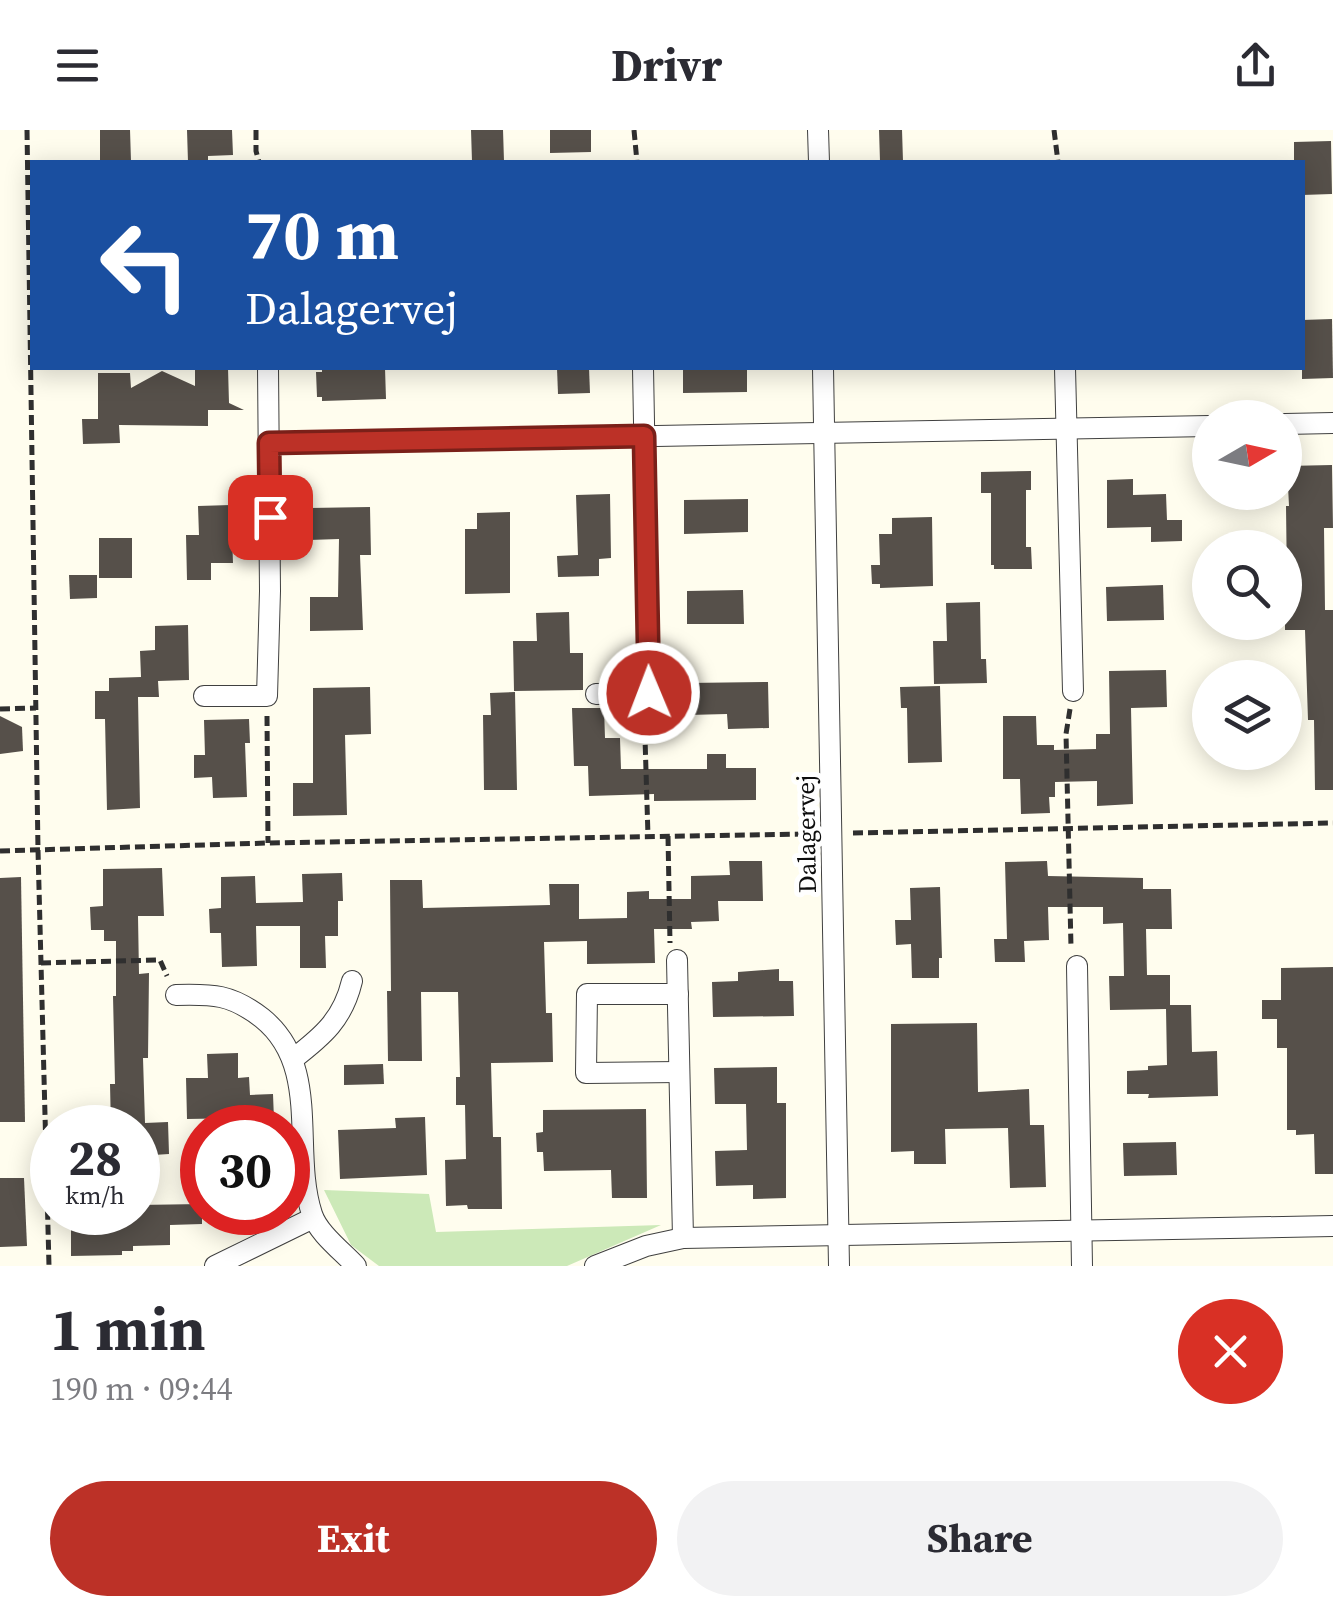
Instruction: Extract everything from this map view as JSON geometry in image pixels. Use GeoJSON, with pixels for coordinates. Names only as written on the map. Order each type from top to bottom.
{"type":"FeatureCollection","features":[{"type":"Feature","properties":{"kind":"street"},"geometry":{"type":"LineString","coordinates":[[818,130],[819,160]]}},
{"type":"Feature","properties":{"kind":"street"},"geometry":{"type":"LineString","coordinates":[[204,696],[268,696],[268,370]]}},
{"type":"Feature","properties":{"kind":"street"},"geometry":{"type":"LineString","coordinates":[[596,694],[649,693],[643,370]]}},
{"type":"Feature","properties":{"kind":"street","name":"Dalagervej"},"geometry":{"type":"LineString","coordinates":[[824,370],[839,1266]]}},
{"type":"Feature","properties":{"kind":"street"},"geometry":{"type":"LineString","coordinates":[[1065,370],[1073,691]]}},
{"type":"Feature","properties":{"kind":"street"},"geometry":{"type":"LineString","coordinates":[[1302,424],[1333,423]]}},
{"type":"Feature","properties":{"kind":"street"},"geometry":{"type":"LineString","coordinates":[[269,443],[1192,426]]}},
{"type":"Feature","properties":{"kind":"street"},"geometry":{"type":"LineString","coordinates":[[677,960],[683,1238]]}},
{"type":"Feature","properties":{"kind":"street"},"geometry":{"type":"LineString","coordinates":[[1076,966],[1082,1266]]}},
{"type":"Feature","properties":{"kind":"street"},"geometry":{"type":"LineString","coordinates":[[293,1059],[321,1038],[337,1018],[347,1001],[352,980]]}},
{"type":"Feature","properties":{"kind":"street"},"geometry":{"type":"LineString","coordinates":[[176,995],[208,994],[243,1004],[273,1027],[293,1059],[301,1098],[306,1185],[313,1218],[356,1266]]}},
{"type":"Feature","properties":{"kind":"street"},"geometry":{"type":"LineString","coordinates":[[678,994],[587,994],[586,1073],[679,1072]]}},
{"type":"Feature","properties":{"kind":"street"},"geometry":{"type":"LineString","coordinates":[[215,1266],[313,1218]]}},
{"type":"Feature","properties":{"kind":"street"},"geometry":{"type":"LineString","coordinates":[[595,1266],[649,1256],[683,1238],[1333,1226]]}},
{"type":"Feature","properties":{"kind":"path"},"geometry":{"type":"LineString","coordinates":[[27,130],[30,323]]}},
{"type":"Feature","properties":{"kind":"path"},"geometry":{"type":"LineString","coordinates":[[256,130],[258,160]]}},
{"type":"Feature","properties":{"kind":"path"},"geometry":{"type":"LineString","coordinates":[[634,130],[636,160]]}},
{"type":"Feature","properties":{"kind":"path"},"geometry":{"type":"LineString","coordinates":[[1054,130],[1058,160]]}},
{"type":"Feature","properties":{"kind":"path"},"geometry":{"type":"LineString","coordinates":[[31,370],[49,1266]]}},
{"type":"Feature","properties":{"kind":"path"},"geometry":{"type":"LineString","coordinates":[[1073,691],[1066,734],[1067,830],[1070,942],[1076,966]]}},
{"type":"Feature","properties":{"kind":"path"},"geometry":{"type":"LineString","coordinates":[[648,836],[644,738],[649,693]]}},
{"type":"Feature","properties":{"kind":"path"},"geometry":{"type":"LineString","coordinates":[[268,696],[268,843]]}},
{"type":"Feature","properties":{"kind":"path"},"geometry":{"type":"LineString","coordinates":[[0,709],[36,708]]}},
{"type":"Feature","properties":{"kind":"path"},"geometry":{"type":"LineString","coordinates":[[0,851],[1333,823]]}},
{"type":"Feature","properties":{"kind":"path"},"geometry":{"type":"LineString","coordinates":[[668,836],[670,944],[677,960]]}},
{"type":"Feature","properties":{"kind":"path"},"geometry":{"type":"LineString","coordinates":[[41,964],[160,960],[176,995]]}},
{"type":"Feature","properties":{"kind":"green space"},"geometry":{"type":"Polygon","coordinates":[[[324,1190],[429,1194],[436,1232],[661,1225],[567,1266],[379,1266],[351,1245],[324,1190]]]}},
{"type":"Feature","properties":{"kind":"building"},"geometry":{"type":"Polygon","coordinates":[[[100,130],[130,130],[131,160],[100,160],[100,130]]]}},
{"type":"Feature","properties":{"kind":"building"},"geometry":{"type":"Polygon","coordinates":[[[187,130],[232,130],[233,155],[188,160],[187,130]]]}},
{"type":"Feature","properties":{"kind":"building"},"geometry":{"type":"Polygon","coordinates":[[[471,130],[503,130],[504,160],[472,160],[471,130]]]}},
{"type":"Feature","properties":{"kind":"building"},"geometry":{"type":"Polygon","coordinates":[[[550,130],[591,130],[591,152],[550,153],[550,130]]]}},
{"type":"Feature","properties":{"kind":"building"},"geometry":{"type":"Polygon","coordinates":[[[879,130],[902,130],[903,160],[880,160],[879,130]]]}},
{"type":"Feature","properties":{"kind":"building"},"geometry":{"type":"Polygon","coordinates":[[[1331,141],[1332,194],[1305,195],[1305,160],[1294,160],[1294,142],[1331,141]]]}},
{"type":"Feature","properties":{"kind":"building"},"geometry":{"type":"Polygon","coordinates":[[[1332,319],[1333,378],[1302,379],[1305,320],[1332,319]]]}},
{"type":"Feature","properties":{"kind":"building"},"geometry":{"type":"Polygon","coordinates":[[[195,370],[228,370],[229,403],[244,410],[208,410],[208,426],[119,425],[120,443],[83,444],[82,419],[98,419],[98,373],[130,373],[131,388],[162,371],[195,386],[195,370]]]}},
{"type":"Feature","properties":{"kind":"building"},"geometry":{"type":"Polygon","coordinates":[[[385,370],[386,399],[322,401],[322,397],[317,397],[316,372],[385,370]]]}},
{"type":"Feature","properties":{"kind":"building"},"geometry":{"type":"Polygon","coordinates":[[[557,370],[589,370],[590,393],[558,394],[557,370]]]}},
{"type":"Feature","properties":{"kind":"building"},"geometry":{"type":"Polygon","coordinates":[[[683,370],[747,370],[747,392],[683,393],[683,370]]]}},
{"type":"Feature","properties":{"kind":"building"},"geometry":{"type":"Polygon","coordinates":[[[1332,465],[1333,528],[1324,528],[1325,610],[1333,610],[1333,790],[1315,790],[1314,720],[1308,720],[1302,630],[1302,530],[1286,530],[1286,510],[1302,510],[1302,466],[1332,465]]]}},
{"type":"Feature","properties":{"kind":"building"},"geometry":{"type":"Polygon","coordinates":[[[1031,471],[1031,490],[1026,490],[1026,547],[1031,547],[1032,569],[994,569],[991,493],[981,493],[981,472],[1031,471]]]}},
{"type":"Feature","properties":{"kind":"building"},"geometry":{"type":"Polygon","coordinates":[[[1133,479],[1133,495],[1166,494],[1167,520],[1182,520],[1182,541],[1151,542],[1151,527],[1107,528],[1107,480],[1133,479]]]}},
{"type":"Feature","properties":{"kind":"building"},"geometry":{"type":"Polygon","coordinates":[[[610,494],[611,558],[599,559],[599,576],[558,577],[557,556],[578,555],[576,495],[610,494]]]}},
{"type":"Feature","properties":{"kind":"building"},"geometry":{"type":"Polygon","coordinates":[[[748,499],[748,532],[684,534],[684,500],[748,499]]]}},
{"type":"Feature","properties":{"kind":"building"},"geometry":{"type":"Polygon","coordinates":[[[231,505],[233,563],[211,563],[211,580],[187,580],[186,535],[199,535],[198,506],[231,505]]]}},
{"type":"Feature","properties":{"kind":"building"},"geometry":{"type":"Polygon","coordinates":[[[370,507],[371,555],[360,555],[363,630],[310,631],[310,597],[338,597],[339,539],[309,540],[309,508],[370,507]]]}},
{"type":"Feature","properties":{"kind":"building"},"geometry":{"type":"Polygon","coordinates":[[[510,512],[510,593],[465,594],[465,529],[477,529],[477,513],[510,512]]]}},
{"type":"Feature","properties":{"kind":"building"},"geometry":{"type":"Polygon","coordinates":[[[932,517],[933,586],[880,588],[880,584],[872,584],[871,565],[880,565],[879,534],[892,534],[892,518],[932,517]]]}},
{"type":"Feature","properties":{"kind":"building"},"geometry":{"type":"Polygon","coordinates":[[[99,538],[132,538],[132,578],[99,578],[99,538]]]}},
{"type":"Feature","properties":{"kind":"building"},"geometry":{"type":"Polygon","coordinates":[[[69,575],[97,575],[97,598],[70,599],[69,575]]]}},
{"type":"Feature","properties":{"kind":"building"},"geometry":{"type":"Polygon","coordinates":[[[1163,585],[1164,620],[1107,621],[1106,587],[1163,585]]]}},
{"type":"Feature","properties":{"kind":"building"},"geometry":{"type":"Polygon","coordinates":[[[743,590],[744,624],[687,624],[687,591],[743,590]]]}},
{"type":"Feature","properties":{"kind":"building"},"geometry":{"type":"Polygon","coordinates":[[[980,602],[981,659],[986,659],[987,683],[934,684],[933,641],[947,641],[946,603],[980,602]]]}},
{"type":"Feature","properties":{"kind":"building"},"geometry":{"type":"Polygon","coordinates":[[[569,612],[570,653],[583,653],[583,690],[514,691],[513,641],[537,641],[536,613],[569,612]]]}},
{"type":"Feature","properties":{"kind":"building"},"geometry":{"type":"Polygon","coordinates":[[[188,625],[189,680],[158,681],[159,697],[138,697],[140,808],[107,810],[105,719],[95,719],[95,691],[109,691],[109,678],[141,677],[140,651],[155,650],[155,626],[188,625]]]}},
{"type":"Feature","properties":{"kind":"building"},"geometry":{"type":"Polygon","coordinates":[[[1166,670],[1167,707],[1131,708],[1133,804],[1097,806],[1097,781],[1055,782],[1055,797],[1049,797],[1050,813],[1021,814],[1020,779],[1003,779],[1003,716],[1036,716],[1037,745],[1054,745],[1054,750],[1096,749],[1096,734],[1110,734],[1109,671],[1166,670]]]}},
{"type":"Feature","properties":{"kind":"building"},"geometry":{"type":"Polygon","coordinates":[[[768,682],[769,728],[728,729],[727,714],[688,715],[687,683],[768,682]]]}},
{"type":"Feature","properties":{"kind":"building"},"geometry":{"type":"Polygon","coordinates":[[[940,686],[942,762],[908,763],[907,708],[901,708],[900,687],[940,686]]]}},
{"type":"Feature","properties":{"kind":"building"},"geometry":{"type":"Polygon","coordinates":[[[370,687],[371,734],[345,735],[347,815],[293,816],[293,783],[313,783],[313,688],[370,687]]]}},
{"type":"Feature","properties":{"kind":"building"},"geometry":{"type":"Polygon","coordinates":[[[515,692],[517,790],[484,790],[483,715],[491,715],[490,693],[515,692]]]}},
{"type":"Feature","properties":{"kind":"building"},"geometry":{"type":"Polygon","coordinates":[[[572,708],[604,708],[605,738],[620,738],[621,769],[707,769],[707,754],[726,754],[726,768],[756,768],[756,800],[654,801],[654,794],[589,796],[588,766],[574,766],[572,708]]]}},
{"type":"Feature","properties":{"kind":"building"},"geometry":{"type":"Polygon","coordinates":[[[0,716],[22,727],[23,751],[0,754],[0,716]]]}},
{"type":"Feature","properties":{"kind":"building"},"geometry":{"type":"Polygon","coordinates":[[[249,719],[250,743],[245,743],[247,797],[213,798],[212,777],[194,778],[194,755],[205,755],[204,720],[249,719]]]}},
{"type":"Feature","properties":{"kind":"building"},"geometry":{"type":"Polygon","coordinates":[[[729,861],[762,861],[763,901],[718,901],[719,921],[691,922],[692,929],[654,929],[655,963],[587,964],[587,941],[544,942],[546,1013],[552,1013],[553,1062],[491,1063],[493,1137],[501,1137],[502,1209],[446,1206],[445,1160],[466,1159],[465,1105],[456,1105],[456,1077],[460,1077],[458,992],[421,992],[422,1061],[388,1061],[390,880],[422,880],[423,908],[550,905],[549,884],[579,884],[579,919],[627,918],[627,892],[649,891],[649,899],[691,899],[691,876],[730,875],[729,861]]]}},
{"type":"Feature","properties":{"kind":"building"},"geometry":{"type":"Polygon","coordinates":[[[1047,861],[1048,876],[1143,878],[1143,889],[1171,889],[1172,929],[1146,929],[1147,975],[1170,975],[1170,1005],[1191,1005],[1192,1052],[1217,1051],[1218,1096],[1148,1098],[1149,1094],[1127,1094],[1127,1071],[1167,1065],[1166,1009],[1110,1010],[1109,976],[1124,976],[1123,923],[1103,924],[1103,907],[1048,907],[1049,940],[1024,941],[1025,962],[995,962],[994,939],[1007,939],[1005,862],[1047,861]]]}},
{"type":"Feature","properties":{"kind":"building"},"geometry":{"type":"Polygon","coordinates":[[[162,868],[164,916],[138,916],[139,974],[149,973],[148,1058],[143,1058],[144,1105],[110,1105],[110,1084],[115,1084],[116,941],[104,941],[104,930],[91,930],[90,907],[103,906],[103,869],[162,868]]]}},
{"type":"Feature","properties":{"kind":"building"},"geometry":{"type":"Polygon","coordinates":[[[342,873],[338,936],[325,936],[326,968],[300,968],[300,926],[256,926],[257,966],[222,967],[221,933],[210,933],[209,909],[221,908],[221,877],[255,876],[256,903],[303,902],[302,874],[342,873]]]}},
{"type":"Feature","properties":{"kind":"building"},"geometry":{"type":"Polygon","coordinates":[[[21,877],[25,1122],[0,1122],[0,878],[21,877]]]}},
{"type":"Feature","properties":{"kind":"building"},"geometry":{"type":"Polygon","coordinates":[[[940,887],[939,978],[912,978],[911,944],[896,945],[895,920],[911,920],[910,888],[940,887]]]}},
{"type":"Feature","properties":{"kind":"building"},"geometry":{"type":"Polygon","coordinates":[[[1333,967],[1333,1174],[1315,1174],[1314,1134],[1296,1135],[1296,1130],[1287,1130],[1287,1048],[1277,1048],[1277,1019],[1262,1019],[1262,1000],[1281,1000],[1281,968],[1333,967]]]}},
{"type":"Feature","properties":{"kind":"building"},"geometry":{"type":"Polygon","coordinates":[[[779,969],[779,981],[793,981],[794,1016],[713,1017],[712,982],[738,981],[738,972],[779,969]]]}},
{"type":"Feature","properties":{"kind":"building"},"geometry":{"type":"Polygon","coordinates":[[[977,1023],[978,1092],[1029,1089],[1030,1125],[1044,1125],[1046,1187],[1010,1188],[1008,1128],[945,1129],[946,1164],[914,1164],[914,1151],[891,1152],[891,1024],[977,1023]]]}},
{"type":"Feature","properties":{"kind":"building"},"geometry":{"type":"Polygon","coordinates":[[[238,1053],[238,1078],[249,1077],[250,1095],[273,1094],[273,1105],[187,1105],[186,1078],[208,1078],[207,1054],[238,1053]]]}},
{"type":"Feature","properties":{"kind":"building"},"geometry":{"type":"Polygon","coordinates":[[[383,1064],[384,1084],[344,1085],[344,1065],[383,1064]]]}},
{"type":"Feature","properties":{"kind":"building"},"geometry":{"type":"Polygon","coordinates":[[[777,1067],[777,1103],[786,1103],[786,1198],[753,1199],[753,1185],[716,1186],[715,1151],[747,1150],[746,1104],[715,1104],[714,1068],[777,1067]]]}},
{"type":"Feature","properties":{"kind":"building"},"geometry":{"type":"Polygon","coordinates":[[[646,1109],[647,1198],[612,1198],[611,1170],[544,1171],[536,1133],[543,1132],[543,1110],[646,1109]]]}},
{"type":"Feature","properties":{"kind":"building"},"geometry":{"type":"Polygon","coordinates":[[[425,1117],[427,1175],[340,1179],[338,1130],[396,1128],[395,1118],[425,1117]]]}},
{"type":"Feature","properties":{"kind":"building"},"geometry":{"type":"Polygon","coordinates":[[[160,1122],[168,1122],[169,1154],[160,1155],[160,1122]]]}},
{"type":"Feature","properties":{"kind":"building"},"geometry":{"type":"Polygon","coordinates":[[[1176,1142],[1177,1175],[1124,1176],[1123,1143],[1176,1142]]]}},
{"type":"Feature","properties":{"kind":"building"},"geometry":{"type":"Polygon","coordinates":[[[0,1178],[24,1178],[27,1246],[0,1247],[0,1178]]]}},
{"type":"Feature","properties":{"kind":"building"},"geometry":{"type":"Polygon","coordinates":[[[180,1204],[180,1225],[170,1225],[170,1245],[133,1246],[133,1251],[122,1251],[122,1255],[71,1256],[71,1235],[160,1235],[160,1205],[180,1204]]]}},
{"type":"Feature","properties":{"kind":"route"},"geometry":{"type":"LineString","coordinates":[[270,517],[269,443],[644,436],[649,693]]}}]}
